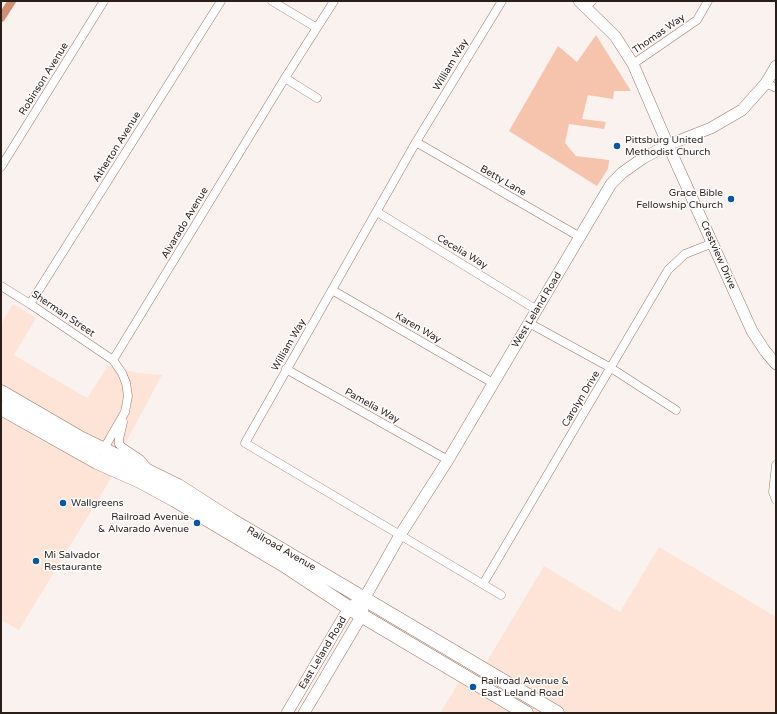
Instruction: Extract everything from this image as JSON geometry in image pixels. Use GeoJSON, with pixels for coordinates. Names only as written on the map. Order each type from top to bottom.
{"type":"FeatureCollection","features":[{"type":"Feature","properties":{"kind":"highway","name":"Railroad Avenue"},"geometry":{"type":"LineString","coordinates":[[1,392],[80,438],[101,456],[154,474],[178,486],[231,520],[557,713]]}},
{"type":"Feature","properties":{"kind":"highway","name":"Railroad Avenue"},"geometry":{"type":"LineString","coordinates":[[1,408],[101,456],[284,565],[362,616],[526,713]]}},
{"type":"Feature","properties":{"kind":"main road","name":"Crestview Drive"},"geometry":{"type":"LineString","coordinates":[[586,3],[614,36],[634,64],[668,145],[752,331],[764,352],[776,364]]}},
{"type":"Feature","properties":{"kind":"main road","name":"West Leland Road"},"geometry":{"type":"LineString","coordinates":[[362,616],[364,599],[400,536],[448,460],[611,184],[622,173],[643,158],[668,145],[711,128],[742,110],[766,82],[776,66]]}},
{"type":"Feature","properties":{"kind":"main road","name":"East Leland Road"},"geometry":{"type":"LineString","coordinates":[[287,713],[350,608],[364,599]]}},
{"type":"Feature","properties":{"kind":"main road","name":"East Leland Road"},"geometry":{"type":"LineString","coordinates":[[304,713],[362,616]]}},
{"type":"Feature","properties":{"kind":"street","name":"Robinson Avenue"},"geometry":{"type":"LineString","coordinates":[[1,167],[104,1]]}},
{"type":"Feature","properties":{"kind":"street","name":"Atherton Avenue"},"geometry":{"type":"LineString","coordinates":[[30,304],[221,1]]}},
{"type":"Feature","properties":{"kind":"street"},"geometry":{"type":"LineString","coordinates":[[272,1],[317,28]]}},
{"type":"Feature","properties":{"kind":"street","name":"Alvarado Avenue"},"geometry":{"type":"LineString","coordinates":[[113,360],[285,78],[334,1]]}},
{"type":"Feature","properties":{"kind":"street","name":"William Way"},"geometry":{"type":"LineString","coordinates":[[501,595],[245,443],[416,142],[502,1]]}},
{"type":"Feature","properties":{"kind":"street","name":"Thomas Way"},"geometry":{"type":"LineString","coordinates":[[634,64],[697,20],[708,1]]}},
{"type":"Feature","properties":{"kind":"street"},"geometry":{"type":"LineString","coordinates":[[285,78],[317,98]]}},
{"type":"Feature","properties":{"kind":"street"},"geometry":{"type":"LineString","coordinates":[[766,82],[776,88]]}},
{"type":"Feature","properties":{"kind":"street","name":"Betty Lane"},"geometry":{"type":"LineString","coordinates":[[416,142],[580,237]]}},
{"type":"Feature","properties":{"kind":"street","name":"Cecelia Way"},"geometry":{"type":"LineString","coordinates":[[377,212],[537,310]]}},
{"type":"Feature","properties":{"kind":"street","name":"Carolyn Drive"},"geometry":{"type":"LineString","coordinates":[[483,584],[668,270],[685,254],[713,244]]}},
{"type":"Feature","properties":{"kind":"street","name":"Sherman Street"},"geometry":{"type":"LineString","coordinates":[[1,286],[113,360]]}},
{"type":"Feature","properties":{"kind":"street","name":"Karen Way"},"geometry":{"type":"LineString","coordinates":[[332,290],[493,383]]}},
{"type":"Feature","properties":{"kind":"street"},"geometry":{"type":"LineString","coordinates":[[529,323],[611,368],[676,410]]}},
{"type":"Feature","properties":{"kind":"street"},"geometry":{"type":"LineString","coordinates":[[113,360],[122,373],[128,396],[119,444],[140,459],[154,474]]}},
{"type":"Feature","properties":{"kind":"street","name":"Pamelia Way"},"geometry":{"type":"LineString","coordinates":[[286,369],[448,460]]}},
{"type":"Feature","properties":{"kind":"street"},"geometry":{"type":"LineString","coordinates":[[101,456],[125,412]]}},
{"type":"Feature","properties":{"kind":"street"},"geometry":{"type":"LineString","coordinates":[[776,465],[773,492],[776,500]]}},
{"type":"Feature","properties":{"kind":"shaded area"},"geometry":{"type":"Polygon","coordinates":[[[596,35],[631,91],[614,91],[613,99],[588,95],[582,119],[606,122],[604,129],[569,124],[565,143],[576,156],[609,160],[608,169],[597,186],[509,131],[558,46],[577,62],[596,35]]]}},
{"type":"Feature","properties":{"kind":"shaded area"},"geometry":{"type":"Polygon","coordinates":[[[13,304],[36,318],[14,355],[87,398],[108,366],[138,373],[162,375],[125,444],[110,480],[19,630],[1,620],[1,324],[13,304]]]}},
{"type":"Feature","properties":{"kind":"shaded area"},"geometry":{"type":"Polygon","coordinates":[[[659,547],[776,617],[776,713],[440,713],[461,679],[486,663],[544,566],[620,612],[659,547]]]}},
{"type":"Feature","properties":{"kind":"waterway"},"geometry":{"type":"LineString","coordinates":[[1,18],[12,1]]}},
{"type":"Feature","properties":{"kind":"place","name":"Pittsburg United Methodist Church"},"geometry":{"type":"Point","coordinates":[617,146]}},
{"type":"Feature","properties":{"kind":"place","name":"Grace Bible Fellowship Church"},"geometry":{"type":"Point","coordinates":[731,199]}},
{"type":"Feature","properties":{"kind":"place","name":"Wallgreens"},"geometry":{"type":"Point","coordinates":[63,503]}},
{"type":"Feature","properties":{"kind":"place","name":"Railroad Avenue & Alvarado Avenue"},"geometry":{"type":"Point","coordinates":[197,523]}},
{"type":"Feature","properties":{"kind":"place","name":"Mi Salvador Restaurante"},"geometry":{"type":"Point","coordinates":[36,561]}},
{"type":"Feature","properties":{"kind":"place","name":"Railroad Avenue & East Leland Road"},"geometry":{"type":"Point","coordinates":[473,687]}}]}
